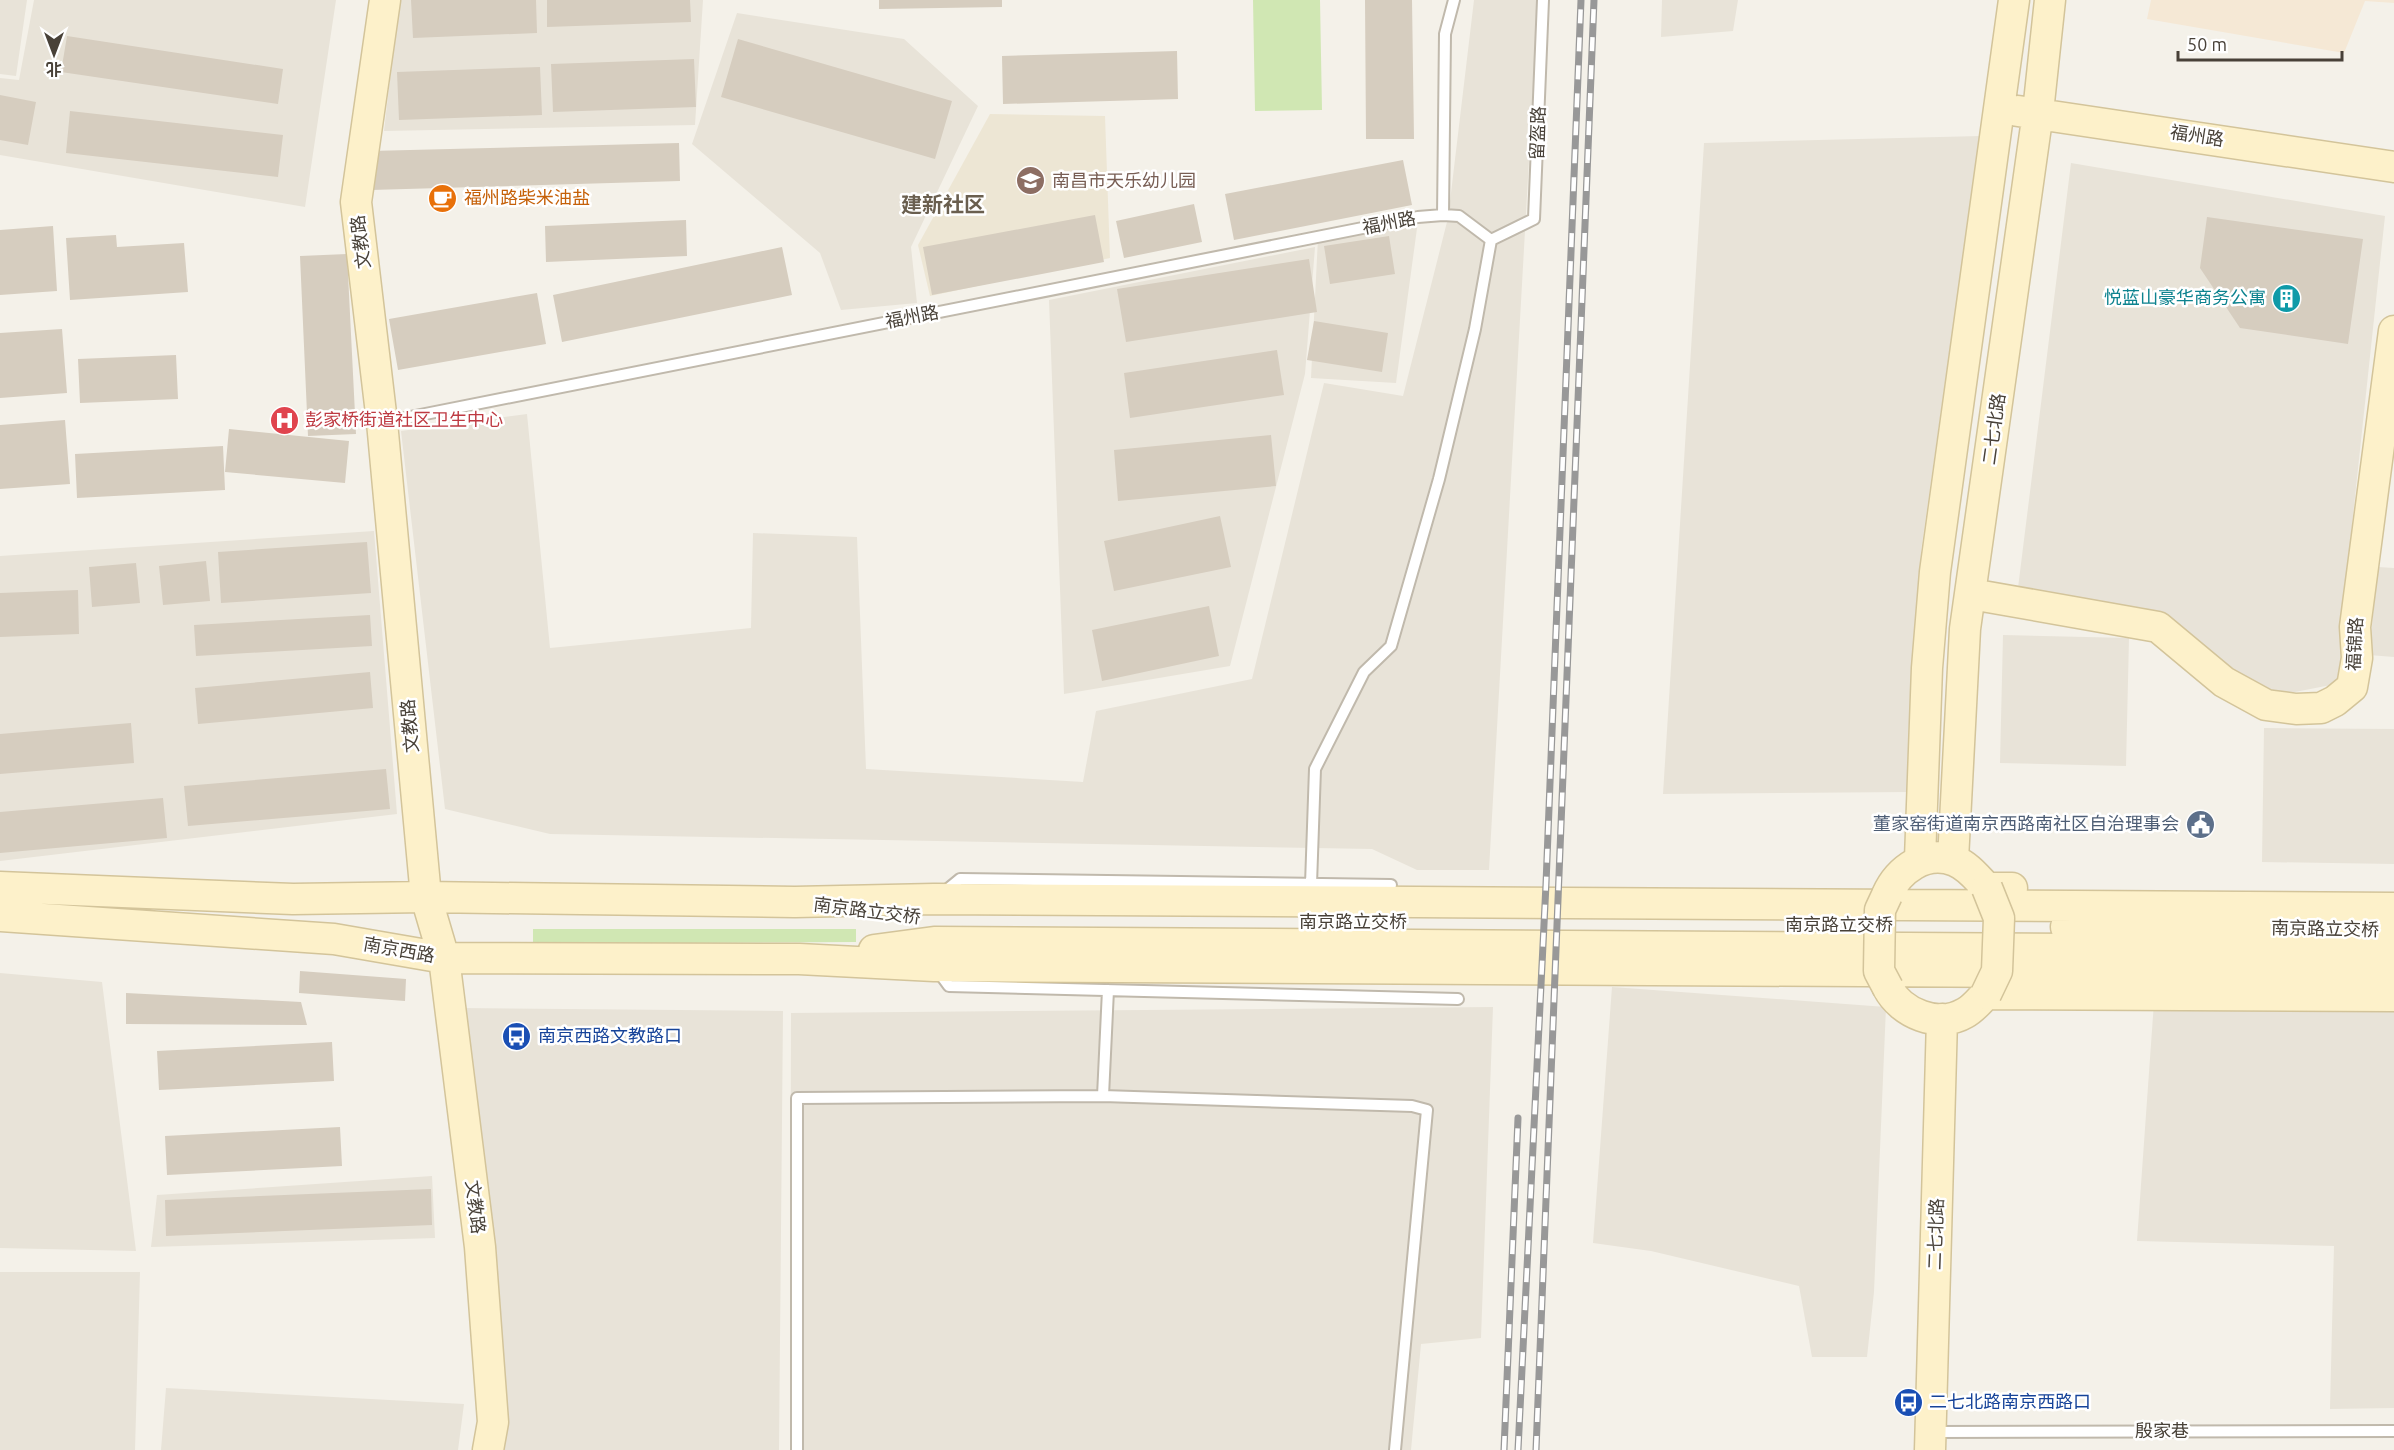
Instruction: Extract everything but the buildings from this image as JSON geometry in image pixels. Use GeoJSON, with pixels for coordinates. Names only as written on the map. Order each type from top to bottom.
{"type":"FeatureCollection","features":[{"type":"Feature","properties":{"kind":"main road","name":"文教路"},"geometry":{"type":"LineString","coordinates":[[385,0],[356,202],[382,422],[426,897],[444,958],[480,1248],[493,1422],[488,1450]]}},
{"type":"Feature","properties":{"kind":"main road"},"geometry":{"type":"LineString","coordinates":[[1920,859],[1927,668],[1935,572],[2014,0]]}},
{"type":"Feature","properties":{"kind":"main road","name":"二七北路"},"geometry":{"type":"LineString","coordinates":[[1953,860],[1965,629],[2038,112],[2050,0]]}},
{"type":"Feature","properties":{"kind":"main road","name":"福州路"},"geometry":{"type":"LineString","coordinates":[[2000,110],[2038,112],[2394,166]]}},
{"type":"Feature","properties":{"kind":"main road","name":"福锦路"},"geometry":{"type":"LineString","coordinates":[[1971,594],[2158,627],[2224,682],[2266,705],[2312,708],[2335,701],[2352,687],[2357,658],[2355,627],[2394,331]]}},
{"type":"Feature","properties":{"kind":"main road"},"geometry":{"type":"LineString","coordinates":[[1920,859],[1953,860],[1969,870],[1987,888],[1999,918],[1997,971],[1986,994],[1964,1014],[1942,1019],[1911,1013],[1894,999],[1879,971],[1880,910],[1894,879],[1920,859]]}},
{"type":"Feature","properties":{"kind":"main road"},"geometry":{"type":"LineString","coordinates":[[0,887],[293,898],[426,897],[795,902]]}},
{"type":"Feature","properties":{"kind":"main road"},"geometry":{"type":"LineString","coordinates":[[1987,888],[2394,888]]}},
{"type":"Feature","properties":{"kind":"main road","name":"南京路立交桥"},"geometry":{"type":"LineString","coordinates":[[795,902],[934,899],[2394,908]]}},
{"type":"Feature","properties":{"kind":"main road","name":"南京路立交桥"},"geometry":{"type":"LineString","coordinates":[[795,902],[929,919],[2394,930]]}},
{"type":"Feature","properties":{"kind":"main road","name":"南京西路"},"geometry":{"type":"LineString","coordinates":[[0,916],[334,939],[444,958],[800,959]]}},
{"type":"Feature","properties":{"kind":"main road","name":"南京路立交桥"},"geometry":{"type":"LineString","coordinates":[[800,959],[934,942],[2394,951]]}},
{"type":"Feature","properties":{"kind":"main road"},"geometry":{"type":"LineString","coordinates":[[800,959],[934,966],[2394,974]]}},
{"type":"Feature","properties":{"kind":"main road"},"geometry":{"type":"LineString","coordinates":[[1986,994],[2394,996]]}},
{"type":"Feature","properties":{"kind":"main road","name":"二七北路"},"geometry":{"type":"LineString","coordinates":[[1930,1441],[1942,1019]]}},
{"type":"Feature","properties":{"kind":"lane"},"geometry":{"type":"LineString","coordinates":[[1311,884],[1315,769],[1364,672],[1391,646],[1439,479],[1475,329],[1491,240],[1459,216],[1443,215],[1445,34],[1454,0]]}},
{"type":"Feature","properties":{"kind":"lane","name":"留盔路"},"geometry":{"type":"LineString","coordinates":[[1491,240],[1534,219],[1543,0]]}},
{"type":"Feature","properties":{"kind":"lane","name":"福州路"},"geometry":{"type":"LineString","coordinates":[[382,422],[1406,220],[1443,215]]}},
{"type":"Feature","properties":{"kind":"lane"},"geometry":{"type":"LineString","coordinates":[[934,899],[960,879],[1391,885]]}},
{"type":"Feature","properties":{"kind":"lane"},"geometry":{"type":"LineString","coordinates":[[934,966],[949,986],[1458,999]]}},
{"type":"Feature","properties":{"kind":"lane"},"geometry":{"type":"LineString","coordinates":[[1103,1096],[1108,990]]}},
{"type":"Feature","properties":{"kind":"lane"},"geometry":{"type":"LineString","coordinates":[[797,1450],[797,1098],[1103,1096],[1412,1106],[1427,1110],[1395,1450]]}},
{"type":"Feature","properties":{"kind":"lane","name":"殷家巷"},"geometry":{"type":"LineString","coordinates":[[1930,1441],[2394,1431]]}},
{"type":"Feature","properties":{"kind":"shaded area"},"geometry":{"type":"Polygon","coordinates":[[[0,0],[27,0],[16,76],[0,74],[0,0]]]}},
{"type":"Feature","properties":{"kind":"shaded area"},"geometry":{"type":"Polygon","coordinates":[[[34,0],[336,0],[305,207],[0,155],[0,78],[19,80],[34,0]]]}},
{"type":"Feature","properties":{"kind":"shaded area"},"geometry":{"type":"Polygon","coordinates":[[[399,0],[703,0],[695,125],[384,131],[399,0]]]}},
{"type":"Feature","properties":{"kind":"shaded area"},"geometry":{"type":"Polygon","coordinates":[[[1474,0],[1538,0],[1489,870],[1417,870],[1372,849],[550,834],[445,809],[401,431],[527,414],[550,648],[751,628],[753,533],[857,537],[866,769],[1083,782],[1096,711],[1252,679],[1324,383],[1403,396],[1448,218],[1474,0]]]}},
{"type":"Feature","properties":{"kind":"shaded area"},"geometry":{"type":"Polygon","coordinates":[[[1662,0],[1738,0],[1733,31],[1661,37],[1662,0]]]}},
{"type":"Feature","properties":{"kind":"shaded area"},"geometry":{"type":"Polygon","coordinates":[[[2151,0],[2394,0],[2394,3],[2365,1],[2344,53],[2147,19],[2151,0]]]}},
{"type":"Feature","properties":{"kind":"shaded area"},"geometry":{"type":"Polygon","coordinates":[[[737,13],[904,39],[978,106],[911,247],[917,303],[841,310],[820,253],[692,144],[737,13]]]}},
{"type":"Feature","properties":{"kind":"shaded area","name":"南昌市天乐幼儿园"},"geometry":{"type":"Polygon","coordinates":[[[990,114],[1105,116],[1110,258],[930,296],[918,245],[990,114]]]}},
{"type":"Feature","properties":{"kind":"shaded area"},"geometry":{"type":"Polygon","coordinates":[[[1980,136],[1921,551],[1910,792],[1663,794],[1704,143],[1980,136]]]}},
{"type":"Feature","properties":{"kind":"shaded area"},"geometry":{"type":"Polygon","coordinates":[[[2071,163],[2385,216],[2349,553],[2341,683],[2280,695],[2237,676],[2145,608],[2017,596],[2071,163]]]}},
{"type":"Feature","properties":{"kind":"shaded area"},"geometry":{"type":"Polygon","coordinates":[[[1418,221],[1396,383],[1311,378],[1318,238],[1418,221]]]}},
{"type":"Feature","properties":{"kind":"shaded area"},"geometry":{"type":"Polygon","coordinates":[[[1315,247],[1305,374],[1230,666],[1064,694],[1049,300],[1315,247]]]}},
{"type":"Feature","properties":{"kind":"shaded area"},"geometry":{"type":"Polygon","coordinates":[[[374,531],[397,814],[0,861],[0,556],[374,531]]]}},
{"type":"Feature","properties":{"kind":"shaded area"},"geometry":{"type":"Polygon","coordinates":[[[2378,567],[2394,568],[2394,657],[2369,655],[2378,567]]]}},
{"type":"Feature","properties":{"kind":"shaded area"},"geometry":{"type":"Polygon","coordinates":[[[2003,635],[2129,638],[2126,766],[2000,763],[2003,635]]]}},
{"type":"Feature","properties":{"kind":"shaded area"},"geometry":{"type":"Polygon","coordinates":[[[2264,728],[2394,729],[2394,864],[2262,862],[2264,728]]]}},
{"type":"Feature","properties":{"kind":"shaded area"},"geometry":{"type":"Polygon","coordinates":[[[0,973],[102,982],[136,1251],[0,1248],[0,973]]]}},
{"type":"Feature","properties":{"kind":"shaded area"},"geometry":{"type":"Polygon","coordinates":[[[1612,987],[1886,1007],[1874,1292],[1867,1357],[1812,1357],[1799,1286],[1651,1251],[1593,1243],[1612,987]]]}},
{"type":"Feature","properties":{"kind":"shaded area"},"geometry":{"type":"Polygon","coordinates":[[[2154,1002],[2394,1002],[2394,1408],[2330,1409],[2334,1246],[2137,1241],[2154,1002]]]}},
{"type":"Feature","properties":{"kind":"shaded area"},"geometry":{"type":"Polygon","coordinates":[[[1493,1007],[1481,1338],[1421,1344],[1411,1450],[790,1450],[791,1013],[1493,1007]]]}},
{"type":"Feature","properties":{"kind":"shaded area"},"geometry":{"type":"Polygon","coordinates":[[[460,1008],[783,1011],[779,1450],[497,1450],[460,1008]]]}},
{"type":"Feature","properties":{"kind":"shaded area"},"geometry":{"type":"Polygon","coordinates":[[[432,1176],[435,1238],[151,1247],[157,1195],[432,1176]]]}},
{"type":"Feature","properties":{"kind":"shaded area"},"geometry":{"type":"Polygon","coordinates":[[[0,1272],[140,1272],[135,1450],[0,1450],[0,1272]]]}},
{"type":"Feature","properties":{"kind":"shaded area"},"geometry":{"type":"Polygon","coordinates":[[[166,1388],[464,1404],[458,1450],[161,1450],[166,1388]]]}},
{"type":"Feature","properties":{"kind":"green space"},"geometry":{"type":"Polygon","coordinates":[[[1253,0],[1320,0],[1322,110],[1255,111],[1253,0]]]}},
{"type":"Feature","properties":{"kind":"green space"},"geometry":{"type":"Polygon","coordinates":[[[533,929],[856,929],[856,942],[533,944],[533,929]]]}},
{"type":"Feature","properties":{"kind":"railway"},"geometry":{"type":"LineString","coordinates":[[1518,1450],[1546,884],[1581,0]]}},
{"type":"Feature","properties":{"kind":"railway"},"geometry":{"type":"LineString","coordinates":[[1536,1450],[1594,0]]}},
{"type":"Feature","properties":{"kind":"railway"},"geometry":{"type":"LineString","coordinates":[[1504,1450],[1518,1118]]}},
{"type":"Feature","properties":{"kind":"place","name":"南昌市天乐幼儿园"},"geometry":{"type":"Point","coordinates":[1031,181]}},
{"type":"Feature","properties":{"kind":"place","name":"福州路柴米油盐"},"geometry":{"type":"Point","coordinates":[443,198]}},
{"type":"Feature","properties":{"kind":"place","name":"悦蓝山豪华商务公寓"},"geometry":{"type":"Point","coordinates":[2287,298]}},
{"type":"Feature","properties":{"kind":"place","name":"彭家桥街道社区卫生中心"},"geometry":{"type":"Point","coordinates":[284,420]}},
{"type":"Feature","properties":{"kind":"place","name":"董家窑街道南京西路南社区自治理事会"},"geometry":{"type":"Point","coordinates":[2200,824]}},
{"type":"Feature","properties":{"kind":"place","name":"南京西路文教路口"},"geometry":{"type":"Point","coordinates":[517,1036]}},
{"type":"Feature","properties":{"kind":"place","name":"二七北路南京西路口"},"geometry":{"type":"Point","coordinates":[1908,1402]}},
{"type":"Feature","properties":{"kind":"district","name":"建新社区"},"geometry":{"type":"Point","coordinates":[943,205]}}]}
